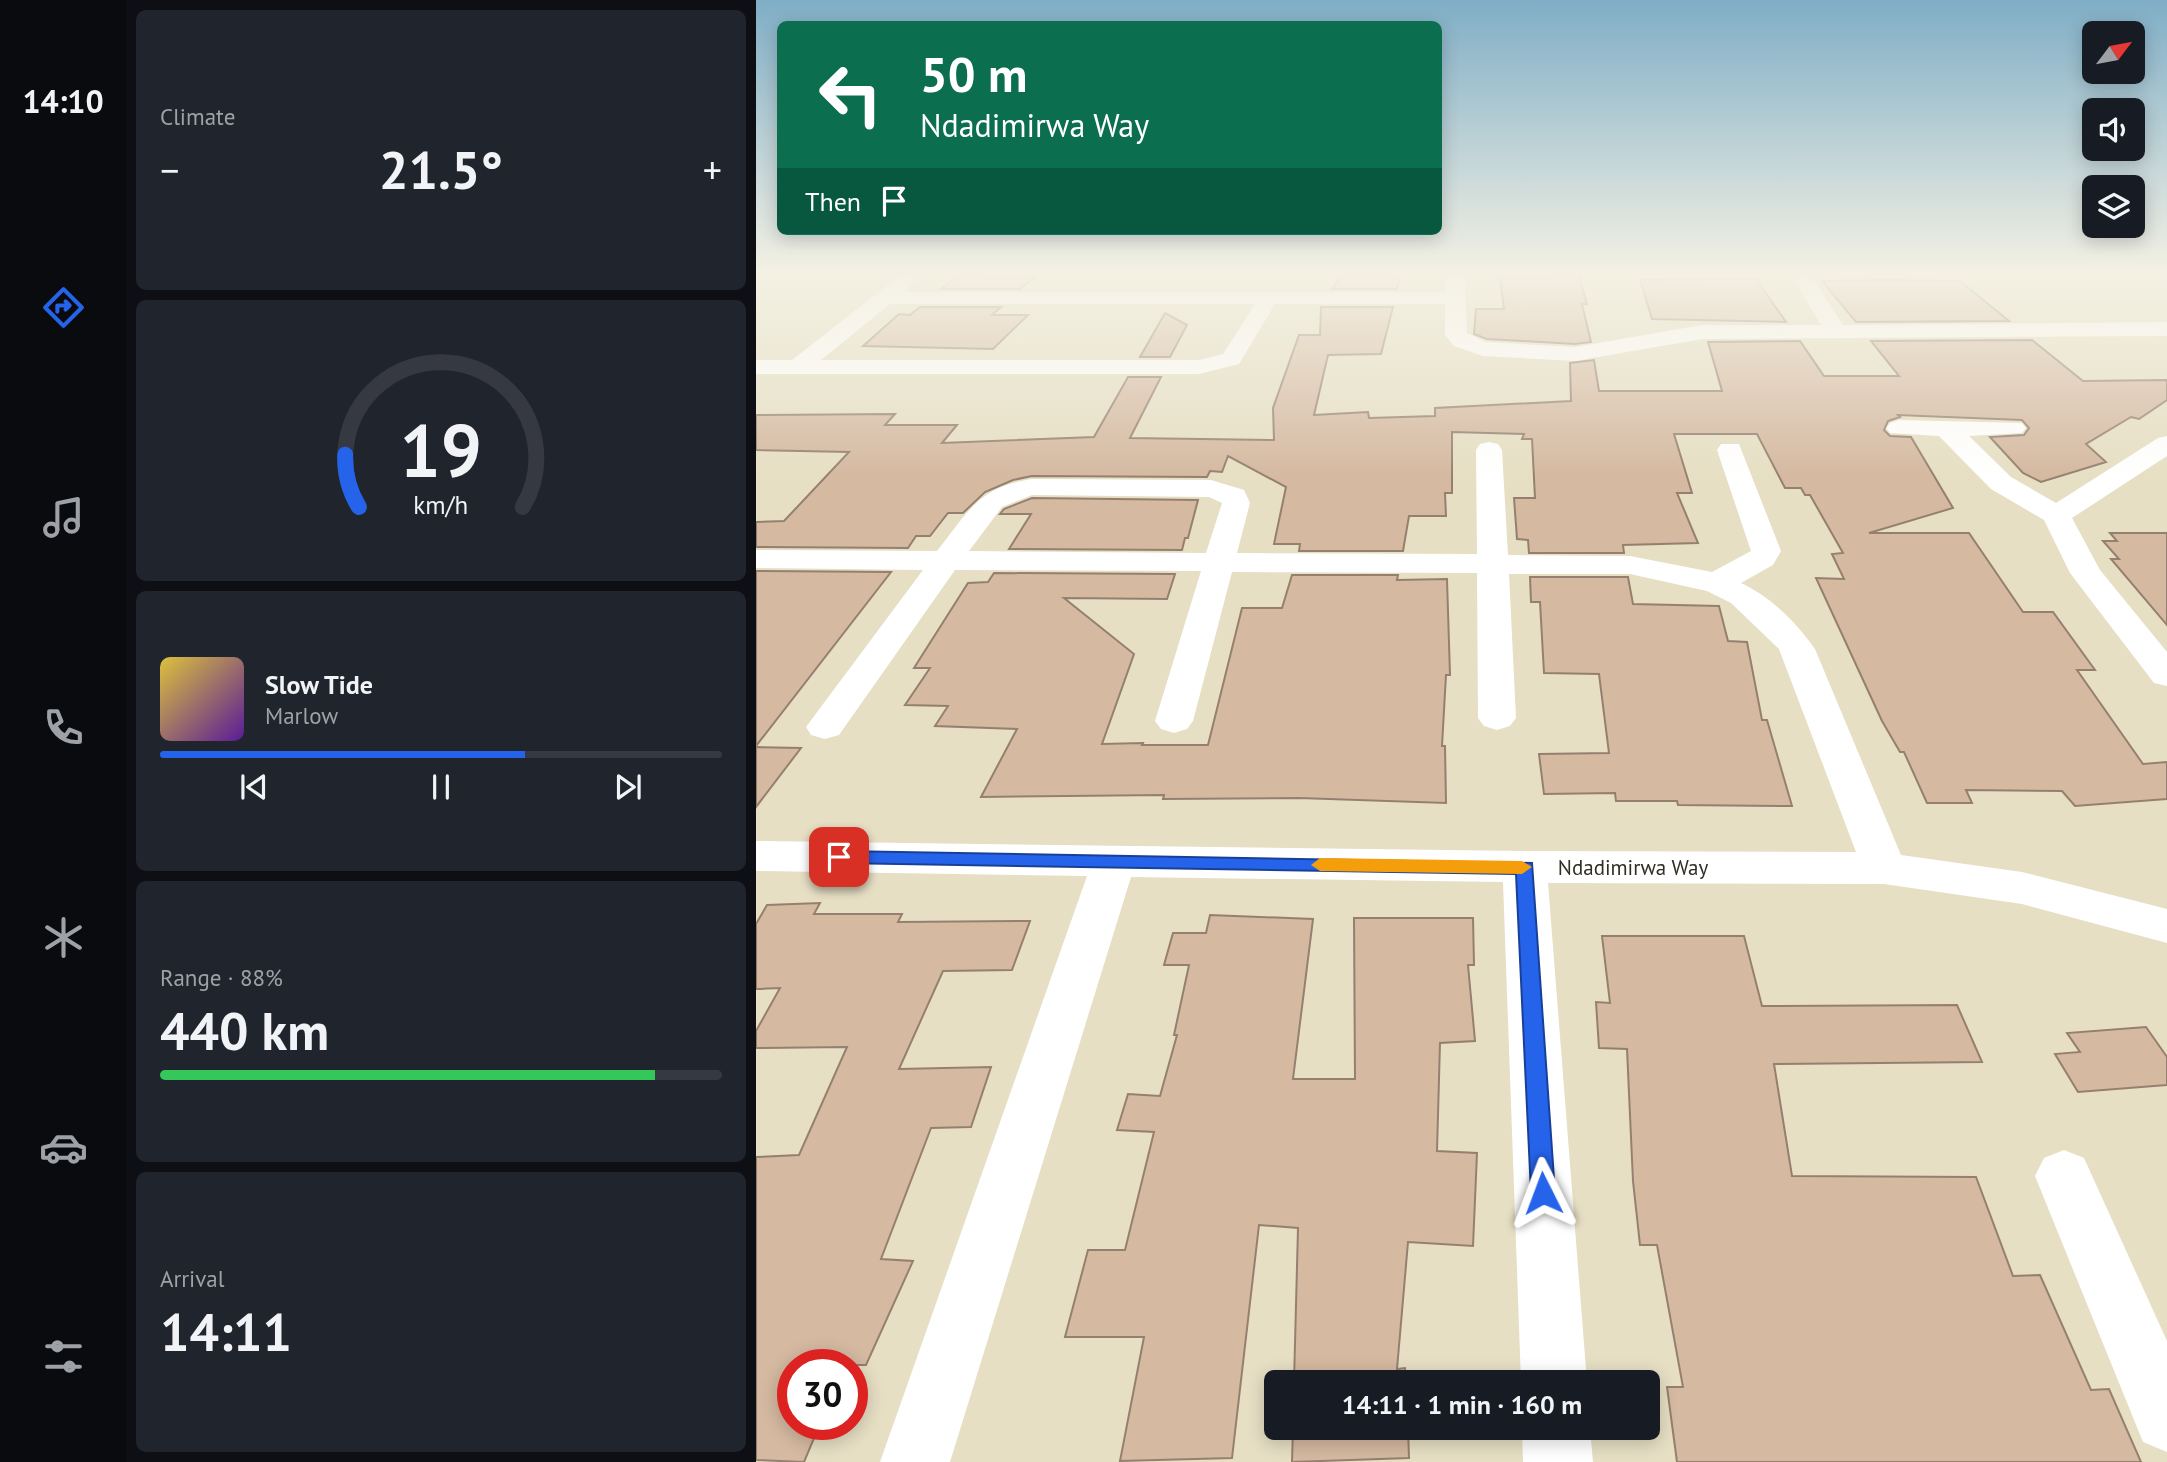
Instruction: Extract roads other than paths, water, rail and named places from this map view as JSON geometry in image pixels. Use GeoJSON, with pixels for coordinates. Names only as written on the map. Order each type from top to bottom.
{"type":"FeatureCollection","features":[{"type":"Feature","properties":{"kind":"street"},"geometry":{"type":"LineString","coordinates":[[798,367],[830,341]]}},
{"type":"Feature","properties":{"kind":"street"},"geometry":{"type":"LineString","coordinates":[[756,367],[1199,367],[1231,359],[1242,341]]}},
{"type":"Feature","properties":{"kind":"street"},"geometry":{"type":"LineString","coordinates":[[1465,341],[1472,346],[1495,351],[1575,354],[1649,341]]}},
{"type":"Feature","properties":{"kind":"street"},"geometry":{"type":"LineString","coordinates":[[1899,428],[2013,428]]}},
{"type":"Feature","properties":{"kind":"street"},"geometry":{"type":"LineString","coordinates":[[1946,428],[2001,483],[2056,515],[2086,573],[2167,676]]}},
{"type":"Feature","properties":{"kind":"street"},"geometry":{"type":"LineString","coordinates":[[2056,515],[2167,444]]}},
{"type":"Feature","properties":{"kind":"street"},"geometry":{"type":"LineString","coordinates":[[1489,450],[1490,564],[1497,718]]}},
{"type":"Feature","properties":{"kind":"street"},"geometry":{"type":"LineString","coordinates":[[1717,583],[1762,558],[1766,551],[1730,450]]}},
{"type":"Feature","properties":{"kind":"street"},"geometry":{"type":"LineString","coordinates":[[825,727],[992,501],[1014,489],[1032,487],[1226,491],[1234,496],[1236,503],[1217,562],[1174,721]]}},
{"type":"Feature","properties":{"kind":"street"},"geometry":{"type":"LineString","coordinates":[[756,559],[1630,565],[1717,583],[1743,596],[1770,616],[1797,649],[1884,868]]}},
{"type":"Feature","properties":{"kind":"street","name":"Ndadimirwa Way"},"geometry":{"type":"LineString","coordinates":[[756,856],[1525,867],[1884,868],[2022,888],[2167,926]]}},
{"type":"Feature","properties":{"kind":"street"},"geometry":{"type":"LineString","coordinates":[[915,1462],[1114,862]]}},
{"type":"Feature","properties":{"kind":"street"},"geometry":{"type":"LineString","coordinates":[[1525,867],[1552,1370]]}},
{"type":"Feature","properties":{"kind":"street"},"geometry":{"type":"LineString","coordinates":[[2064,1176],[2167,1418]]}},
{"type":"Feature","properties":{"kind":"street"},"geometry":{"type":"LineString","coordinates":[[1557,1440],[1558,1462]]}}]}
